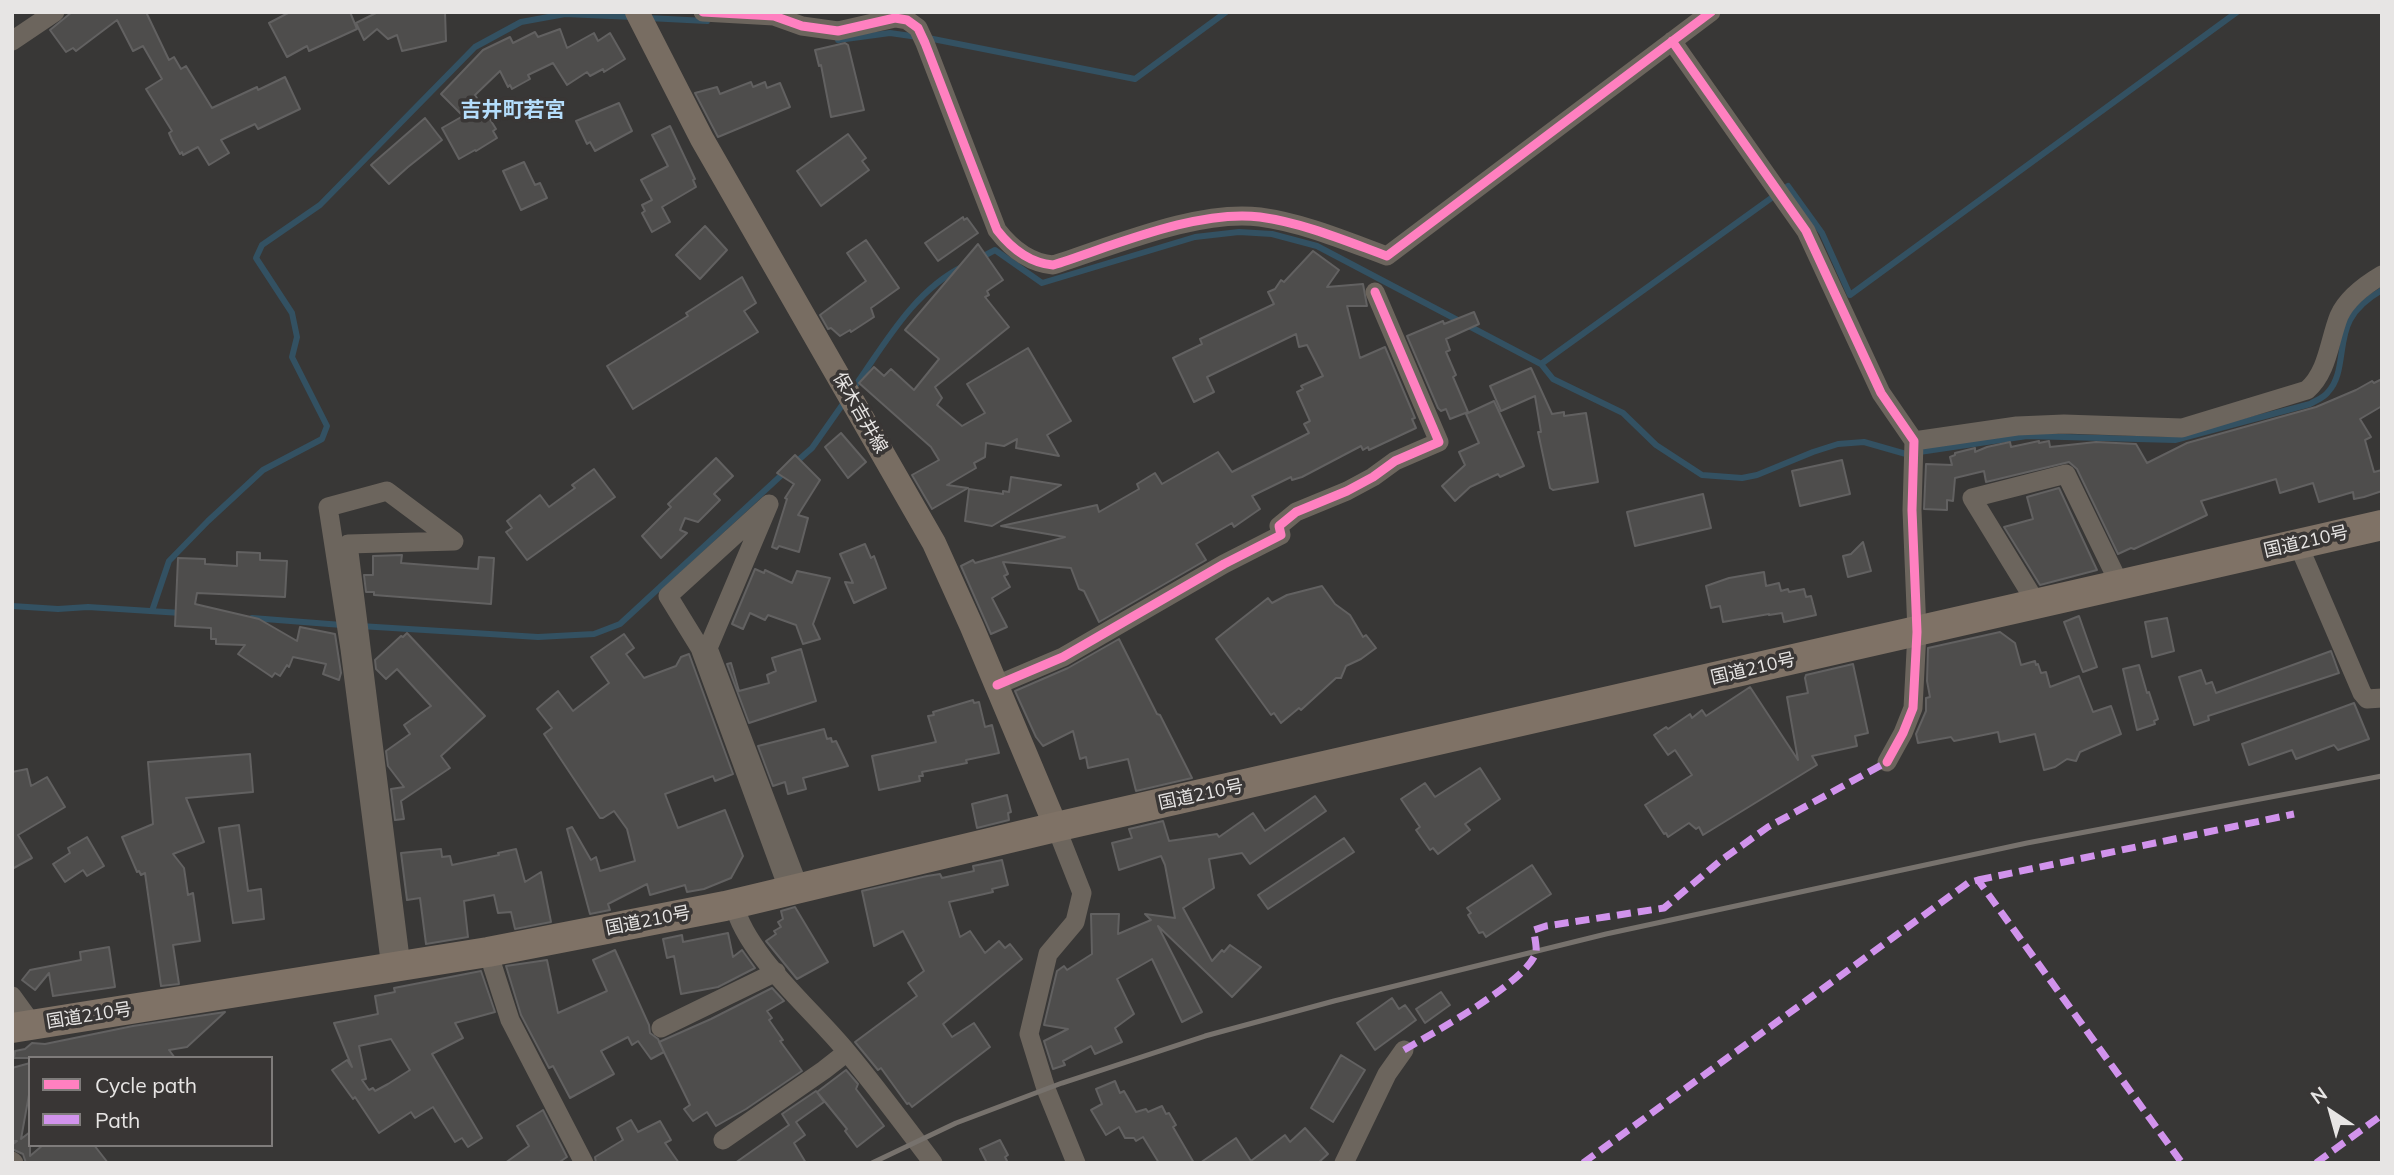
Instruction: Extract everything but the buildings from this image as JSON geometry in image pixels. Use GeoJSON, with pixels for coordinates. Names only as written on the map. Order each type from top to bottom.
{"type":"FeatureCollection","features":[{"type":"Feature","properties":{"kind":"highway","name":"国道210号"},"geometry":{"type":"LineString","coordinates":[[23,1027],[488,952],[734,904],[1056,827],[2382,525]]}},
{"type":"Feature","properties":{"kind":"main road","name":"保木吉井線"},"geometry":{"type":"LineString","coordinates":[[642,23],[702,139],[934,543],[1056,827]]}},
{"type":"Feature","properties":{"kind":"street"},"geometry":{"type":"LineString","coordinates":[[12,41],[55,12]]}},
{"type":"Feature","properties":{"kind":"street"},"geometry":{"type":"LineString","coordinates":[[703,12],[774,16],[802,26],[838,31],[895,18],[907,20],[922,36],[997,230],[1008,244],[1039,264],[1053,265],[1189,222],[1224,216],[1260,217],[1323,232],[1388,256],[1711,12]]}},
{"type":"Feature","properties":{"kind":"street"},"geometry":{"type":"LineString","coordinates":[[1672,41],[1806,231],[1881,393],[1915,449],[1912,510],[1917,632],[1913,708],[1887,762]]}},
{"type":"Feature","properties":{"kind":"street"},"geometry":{"type":"LineString","coordinates":[[1915,449],[2017,426],[2064,424],[2182,428],[2307,390],[2316,382],[2322,370],[2340,314],[2352,297],[2382,275]]}},
{"type":"Feature","properties":{"kind":"street"},"geometry":{"type":"LineString","coordinates":[[997,685],[1063,657],[1224,564],[1281,535],[1279,526],[1296,512],[1347,491],[1395,461],[1439,442],[1375,292]]}},
{"type":"Feature","properties":{"kind":"street"},"geometry":{"type":"LineString","coordinates":[[2037,604],[1972,498],[2066,474],[2120,585]]}},
{"type":"Feature","properties":{"kind":"street"},"geometry":{"type":"LineString","coordinates":[[387,491],[454,541],[348,544],[396,967],[328,507],[387,491]]}},
{"type":"Feature","properties":{"kind":"street"},"geometry":{"type":"LineString","coordinates":[[768,504],[708,648],[794,889],[700,648],[668,596],[768,504]]}},
{"type":"Feature","properties":{"kind":"street"},"geometry":{"type":"LineString","coordinates":[[2298,544],[2362,693],[2367,699],[2382,698]]}},
{"type":"Feature","properties":{"kind":"street"},"geometry":{"type":"LineString","coordinates":[[1056,827],[1082,893],[1075,922],[1048,954],[1029,1034],[1076,1163]]}},
{"type":"Feature","properties":{"kind":"street"},"geometry":{"type":"LineString","coordinates":[[734,904],[750,942],[847,1052],[933,1163]]}},
{"type":"Feature","properties":{"kind":"street"},"geometry":{"type":"LineString","coordinates":[[488,952],[510,1020],[584,1163]]}},
{"type":"Feature","properties":{"kind":"street"},"geometry":{"type":"LineString","coordinates":[[661,1027],[776,972]]}},
{"type":"Feature","properties":{"kind":"street"},"geometry":{"type":"LineString","coordinates":[[12,996],[23,1027]]}},
{"type":"Feature","properties":{"kind":"street"},"geometry":{"type":"LineString","coordinates":[[1344,1163],[1387,1074],[1404,1050]]}},
{"type":"Feature","properties":{"kind":"street"},"geometry":{"type":"LineString","coordinates":[[723,1140],[847,1052]]}},
{"type":"Feature","properties":{"kind":"waterway"},"geometry":{"type":"LineString","coordinates":[[928,38],[1135,79],[1226,12]]}},
{"type":"Feature","properties":{"kind":"waterway"},"geometry":{"type":"LineString","coordinates":[[980,258],[995,250],[1042,283],[1195,237],[1239,232],[1272,234],[1317,246],[1541,364],[1788,186],[1822,233],[1850,295],[2237,12]]}},
{"type":"Feature","properties":{"kind":"waterway"},"geometry":{"type":"LineString","coordinates":[[152,611],[169,561],[263,470],[322,439],[327,426],[292,357],[297,337],[292,313],[256,258],[262,245],[320,205],[475,47],[521,22],[565,14],[634,17]]}},
{"type":"Feature","properties":{"kind":"waterway"},"geometry":{"type":"LineString","coordinates":[[648,18],[707,21]]}},
{"type":"Feature","properties":{"kind":"waterway"},"geometry":{"type":"LineString","coordinates":[[838,40],[890,33],[918,37]]}},
{"type":"Feature","properties":{"kind":"waterway"},"geometry":{"type":"LineString","coordinates":[[853,389],[915,304],[946,276],[964,266]]}},
{"type":"Feature","properties":{"kind":"waterway"},"geometry":{"type":"LineString","coordinates":[[1541,364],[1553,379],[1623,413],[1656,445],[1702,475],[1742,478],[1757,475],[1838,444],[1864,442],[1906,454],[2027,436],[2175,440],[2310,404],[2324,396],[2337,376],[2350,320],[2364,303],[2382,290]]}},
{"type":"Feature","properties":{"kind":"waterway"},"geometry":{"type":"LineString","coordinates":[[795,463],[812,448],[845,401]]}},
{"type":"Feature","properties":{"kind":"waterway"},"geometry":{"type":"LineString","coordinates":[[360,626],[538,637],[594,634],[620,624],[787,470]]}},
{"type":"Feature","properties":{"kind":"waterway"},"geometry":{"type":"LineString","coordinates":[[12,606],[58,609],[88,607],[181,613]]}},
{"type":"Feature","properties":{"kind":"waterway"},"geometry":{"type":"LineString","coordinates":[[252,618],[342,625]]}},
{"type":"Feature","properties":{"kind":"railway"},"geometry":{"type":"LineString","coordinates":[[872,1163],[956,1123],[1062,1083],[1205,1036],[1334,1001],[1606,934],[2027,843],[2382,776]]}},
{"type":"Feature","properties":{"kind":"marked path"},"geometry":{"type":"LineString","coordinates":[[1404,1050],[1456,1020],[1516,977],[1536,952],[1534,930],[1664,908],[1720,861],[1768,827],[1887,762]]}},
{"type":"Feature","properties":{"kind":"marked path"},"geometry":{"type":"LineString","coordinates":[[1978,880],[2294,814]]}},
{"type":"Feature","properties":{"kind":"marked path"},"geometry":{"type":"LineString","coordinates":[[1583,1163],[1968,883],[1978,880],[2182,1163]]}},
{"type":"Feature","properties":{"kind":"marked path"},"geometry":{"type":"LineString","coordinates":[[2316,1163],[2382,1115]]}},
{"type":"Feature","properties":{"kind":"cycle path"},"geometry":{"type":"LineString","coordinates":[[703,12],[774,16],[802,26],[838,31],[895,18],[907,20],[918,28],[925,43],[997,230],[1008,243],[1022,253],[1053,265],[1156,231],[1210,218],[1236,216],[1260,217],[1293,224],[1387,256],[1711,12]]}},
{"type":"Feature","properties":{"kind":"cycle path"},"geometry":{"type":"LineString","coordinates":[[1672,41],[1806,231],[1881,393],[1914,441],[1912,510],[1917,632],[1913,708],[1887,762]]}},
{"type":"Feature","properties":{"kind":"cycle path"},"geometry":{"type":"LineString","coordinates":[[997,685],[1063,657],[1224,564],[1281,535],[1279,526],[1296,512],[1347,491],[1395,461],[1439,442],[1375,292]]}},
{"type":"Feature","properties":{"kind":"district","name":"吉井町若宮"},"geometry":{"type":"Point","coordinates":[513,111]}}]}
